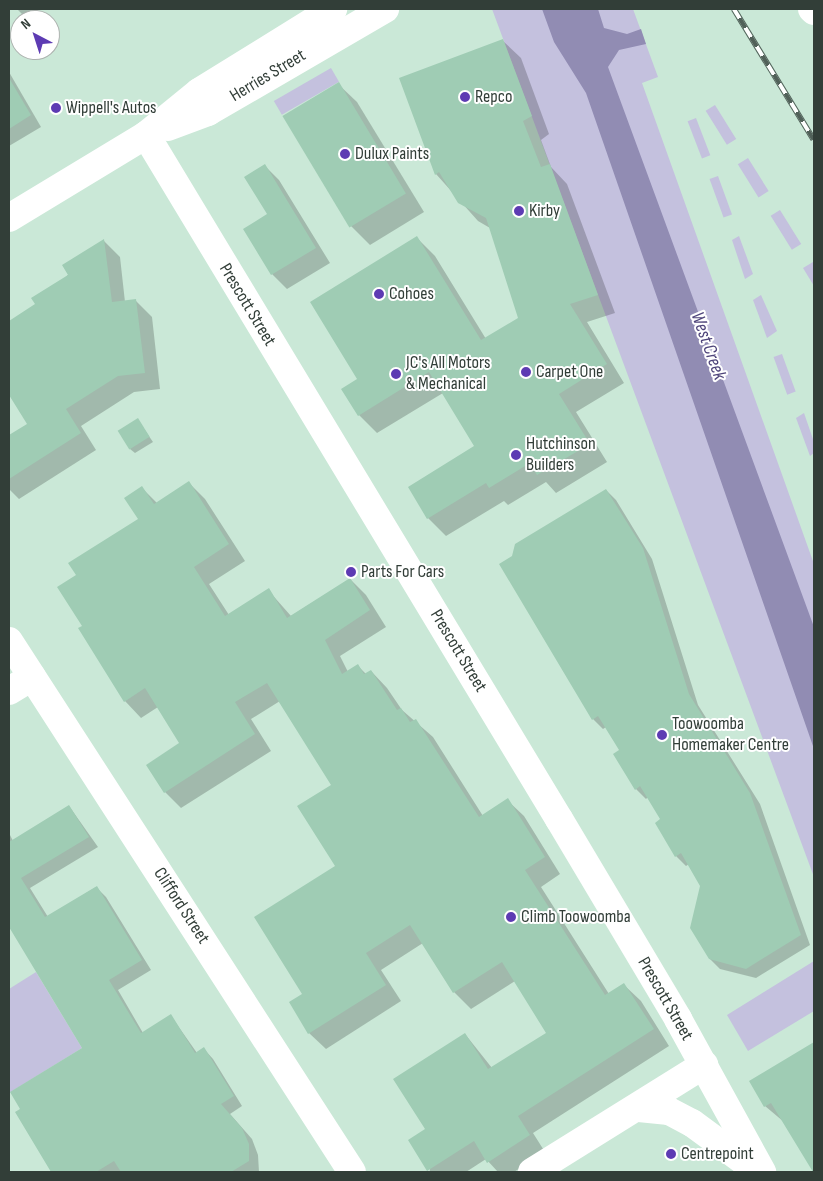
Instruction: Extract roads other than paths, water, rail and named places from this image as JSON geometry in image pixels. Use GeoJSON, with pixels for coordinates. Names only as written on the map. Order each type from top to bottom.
{"type":"FeatureCollection","features":[{"type":"Feature","properties":{"kind":"street","name":"Herries Street"},"geometry":{"type":"LineString","coordinates":[[9,218],[146,135],[199,92],[333,9]]}},
{"type":"Feature","properties":{"kind":"street","name":"Herries Street"},"geometry":{"type":"LineString","coordinates":[[146,135],[208,112],[385,9]]}},
{"type":"Feature","properties":{"kind":"street","name":"Prescott Street"},"geometry":{"type":"LineString","coordinates":[[146,135],[559,819],[704,1065],[761,1172]]}},
{"type":"Feature","properties":{"kind":"street","name":"Clifford Street"},"geometry":{"type":"LineString","coordinates":[[9,641],[352,1172]]}},
{"type":"Feature","properties":{"kind":"street"},"geometry":{"type":"LineString","coordinates":[[9,691],[32,676]]}},
{"type":"Feature","properties":{"kind":"street"},"geometry":{"type":"LineString","coordinates":[[532,1172],[639,1108],[704,1065]]}},
{"type":"Feature","properties":{"kind":"street"},"geometry":{"type":"LineString","coordinates":[[639,1108],[669,1111],[692,1123],[761,1172]]}},
{"type":"Feature","properties":{"kind":"water","name":"West Creek"},"geometry":{"type":"Polygon","coordinates":[[[542,9],[598,9],[604,28],[627,34],[641,29],[646,44],[619,50],[608,67],[814,627],[814,749],[586,93],[554,42],[542,9]]]}},
{"type":"Feature","properties":{"kind":"railway"},"geometry":{"type":"LineString","coordinates":[[734,9],[814,140]]}},
{"type":"Feature","properties":{"kind":"place","name":"Repco"},"geometry":{"type":"Point","coordinates":[465,97]}},
{"type":"Feature","properties":{"kind":"place","name":"Wippell's Autos"},"geometry":{"type":"Point","coordinates":[56,108]}},
{"type":"Feature","properties":{"kind":"place","name":"Dulux Paints"},"geometry":{"type":"Point","coordinates":[345,154]}},
{"type":"Feature","properties":{"kind":"place","name":"Kirby"},"geometry":{"type":"Point","coordinates":[519,211]}},
{"type":"Feature","properties":{"kind":"place","name":"Cohoes"},"geometry":{"type":"Point","coordinates":[379,294]}},
{"type":"Feature","properties":{"kind":"place","name":"Carpet One"},"geometry":{"type":"Point","coordinates":[526,372]}},
{"type":"Feature","properties":{"kind":"place","name":"JC's All Motors & Mechanical"},"geometry":{"type":"Point","coordinates":[396,374]}},
{"type":"Feature","properties":{"kind":"place","name":"Hutchinson Builders"},"geometry":{"type":"Point","coordinates":[516,455]}},
{"type":"Feature","properties":{"kind":"place","name":"Parts For Cars"},"geometry":{"type":"Point","coordinates":[351,572]}},
{"type":"Feature","properties":{"kind":"place","name":"Toowoomba Homemaker Centre"},"geometry":{"type":"Point","coordinates":[662,735]}},
{"type":"Feature","properties":{"kind":"place","name":"Climb Toowoomba"},"geometry":{"type":"Point","coordinates":[511,917]}},
{"type":"Feature","properties":{"kind":"place","name":"Centrepoint"},"geometry":{"type":"Point","coordinates":[671,1154]}}]}
